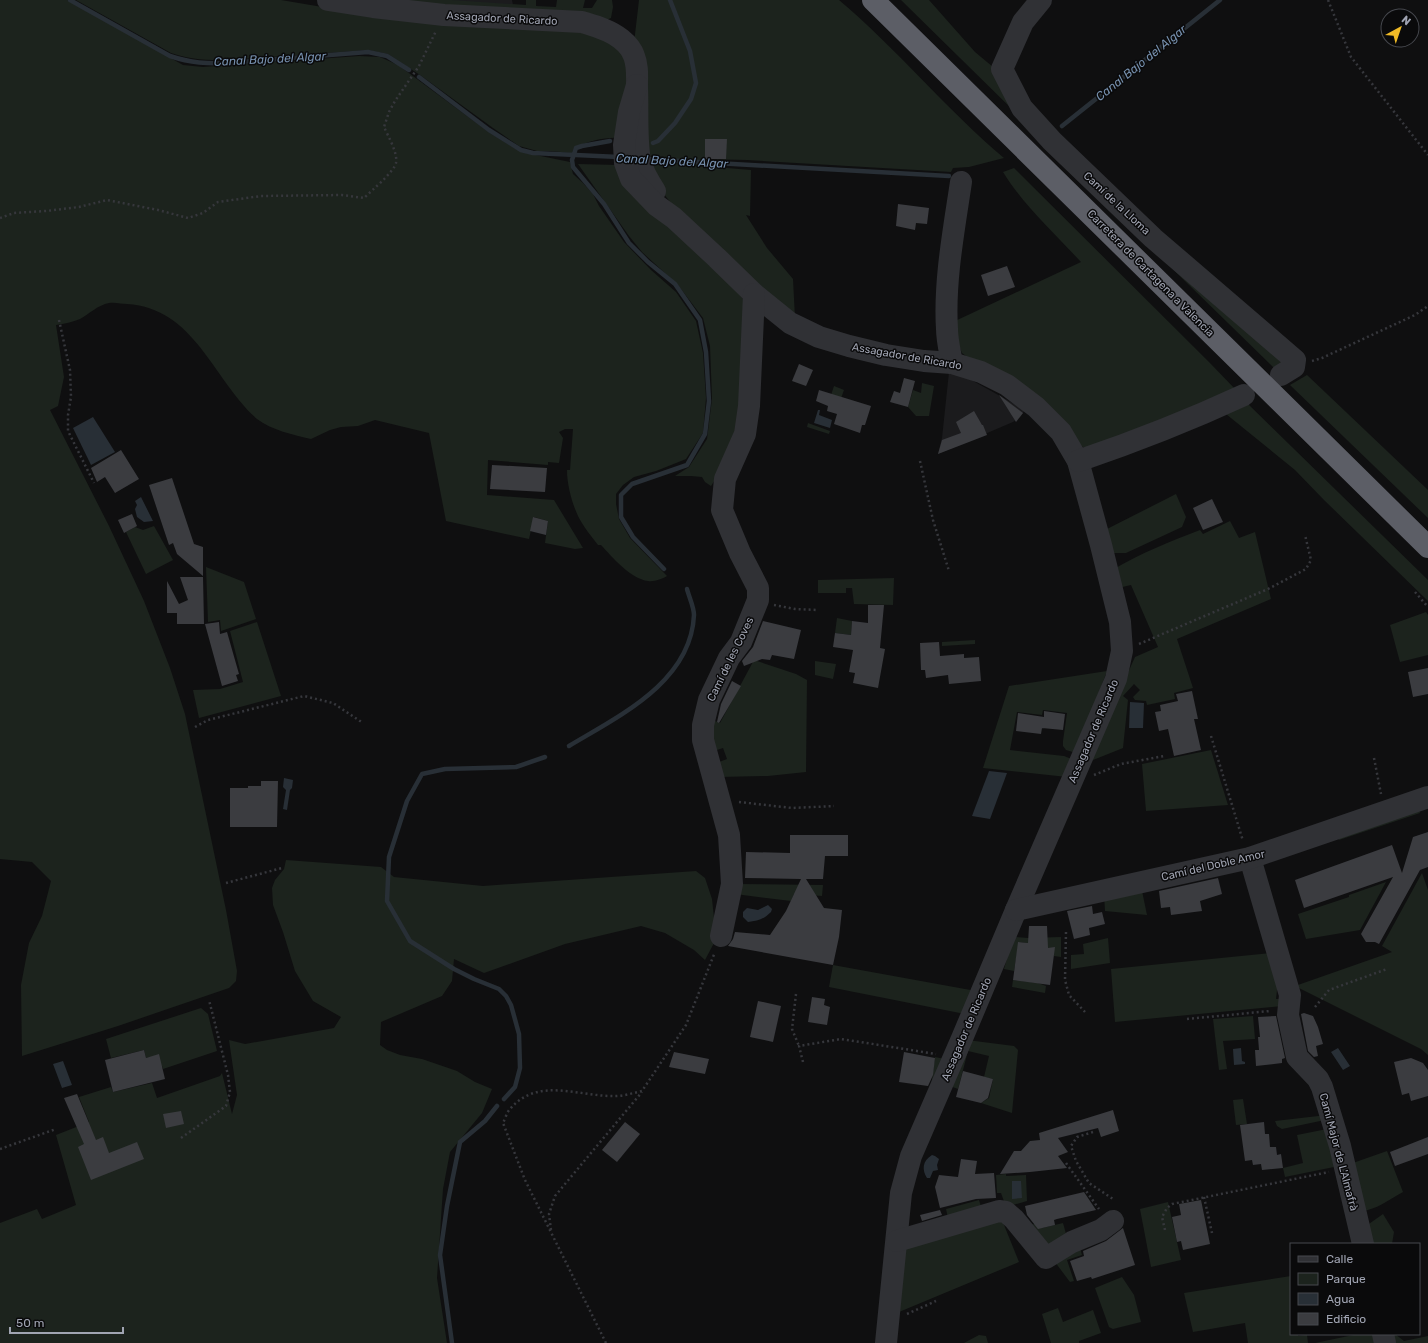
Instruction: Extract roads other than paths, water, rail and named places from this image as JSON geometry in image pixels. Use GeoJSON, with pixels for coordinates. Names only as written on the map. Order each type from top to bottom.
{"type":"FeatureCollection","features":[{"type":"Feature","properties":{"kind":"highway","name":"Carretera de Cartagena a Valencia"},"geometry":{"type":"LineString","coordinates":[[873,0],[1428,546]]}},
{"type":"Feature","properties":{"kind":"street","name":"Assagador de Ricardo"},"geometry":{"type":"LineString","coordinates":[[328,0],[444,15],[582,22],[597,26],[620,38],[627,45],[634,56],[637,70],[640,161],[645,176],[659,199],[674,218],[754,294],[790,323],[819,337],[886,355],[924,361],[952,363],[981,372],[1001,382],[1036,407],[1061,432],[1078,461],[1118,614],[1122,652],[1116,680],[911,1156],[901,1193],[886,1343]]}},
{"type":"Feature","properties":{"kind":"street","name":"Camí de la Lloma"},"geometry":{"type":"LineString","coordinates":[[1041,0],[1023,22],[1002,69],[1022,108],[1052,141],[1153,238],[1295,360],[1288,371]]}},
{"type":"Feature","properties":{"kind":"street"},"geometry":{"type":"LineString","coordinates":[[952,363],[947,329],[948,288],[953,236],[961,182]]}},
{"type":"Feature","properties":{"kind":"street","name":"Camí de les Coves"},"geometry":{"type":"LineString","coordinates":[[721,936],[732,884],[729,835],[703,740],[703,725],[709,700],[730,658],[741,642],[758,600],[758,588],[740,553],[722,510],[725,479],[745,434],[749,406],[754,294]]}},
{"type":"Feature","properties":{"kind":"street"},"geometry":{"type":"LineString","coordinates":[[1078,461],[1123,446],[1224,405],[1244,395]]}},
{"type":"Feature","properties":{"kind":"street","name":"Camí del Doble Amor"},"geometry":{"type":"LineString","coordinates":[[1016,910],[1250,858],[1428,797]]}},
{"type":"Feature","properties":{"kind":"street","name":"Camí Major de L'Almafrà"},"geometry":{"type":"LineString","coordinates":[[1250,858],[1290,995],[1288,1015],[1297,1057],[1318,1079],[1322,1087],[1345,1168],[1363,1243]]}},
{"type":"Feature","properties":{"kind":"street"},"geometry":{"type":"LineString","coordinates":[[897,1241],[999,1211],[1006,1212],[1014,1219],[1046,1258],[1072,1242],[1101,1230],[1111,1223]]}},
{"type":"Feature","properties":{"kind":"water"},"geometry":{"type":"Polygon","coordinates":[[[818,410],[820,410],[819,415],[832,420],[830,428],[814,423],[818,410]]]}},
{"type":"Feature","properties":{"kind":"water"},"geometry":{"type":"Polygon","coordinates":[[[93,417],[115,452],[91,465],[73,428],[93,417]]]}},
{"type":"Feature","properties":{"kind":"water"},"geometry":{"type":"Polygon","coordinates":[[[141,497],[153,521],[144,522],[137,517],[135,509],[137,505],[135,501],[141,497]]]}},
{"type":"Feature","properties":{"kind":"water"},"geometry":{"type":"Polygon","coordinates":[[[1130,702],[1144,703],[1143,728],[1129,728],[1130,702]]]}},
{"type":"Feature","properties":{"kind":"water"},"geometry":{"type":"Polygon","coordinates":[[[989,771],[1007,773],[990,819],[972,816],[989,771]]]}},
{"type":"Feature","properties":{"kind":"water"},"geometry":{"type":"Polygon","coordinates":[[[284,778],[293,780],[287,810],[283,809],[286,790],[283,787],[284,778]]]}},
{"type":"Feature","properties":{"kind":"water"},"geometry":{"type":"Polygon","coordinates":[[[768,905],[772,909],[771,912],[763,918],[748,922],[743,917],[743,912],[747,908],[758,910],[768,905]]]}},
{"type":"Feature","properties":{"kind":"water"},"geometry":{"type":"Polygon","coordinates":[[[1241,1048],[1242,1061],[1245,1062],[1245,1064],[1234,1065],[1233,1049],[1241,1048]]]}},
{"type":"Feature","properties":{"kind":"water"},"geometry":{"type":"Polygon","coordinates":[[[1338,1048],[1350,1066],[1343,1070],[1331,1052],[1338,1048]]]}},
{"type":"Feature","properties":{"kind":"water"},"geometry":{"type":"Polygon","coordinates":[[[63,1061],[72,1085],[62,1088],[53,1064],[63,1061]]]}},
{"type":"Feature","properties":{"kind":"water"},"geometry":{"type":"Polygon","coordinates":[[[932,1155],[939,1159],[937,1165],[938,1170],[933,1171],[930,1178],[927,1178],[924,1172],[924,1166],[926,1160],[932,1155]]]}},
{"type":"Feature","properties":{"kind":"water"},"geometry":{"type":"Polygon","coordinates":[[[1012,1181],[1021,1181],[1022,1198],[1012,1199],[1012,1181]]]}},
{"type":"Feature","properties":{"kind":"waterway","name":"Canal Bajo del Algar"},"geometry":{"type":"LineString","coordinates":[[70,0],[170,56],[192,62],[229,63],[368,52],[387,56],[409,70]]}},
{"type":"Feature","properties":{"kind":"waterway"},"geometry":{"type":"LineString","coordinates":[[653,143],[658,141],[675,123],[691,99],[696,83],[690,51],[670,0]]}},
{"type":"Feature","properties":{"kind":"waterway","name":"Canal Bajo del Algar"},"geometry":{"type":"LineString","coordinates":[[1062,126],[1220,0]]}},
{"type":"Feature","properties":{"kind":"waterway","name":"Canal Bajo del Algar"},"geometry":{"type":"LineString","coordinates":[[419,77],[489,130],[521,150],[533,153],[619,157]]}},
{"type":"Feature","properties":{"kind":"waterway"},"geometry":{"type":"LineString","coordinates":[[610,141],[576,148],[572,160],[573,167],[604,204],[629,243],[648,262],[675,284],[700,320],[706,352],[709,401],[705,434],[687,465],[632,484],[621,495],[621,517],[633,537],[664,569]]}},
{"type":"Feature","properties":{"kind":"waterway","name":"Canal Bajo del Algar"},"geometry":{"type":"LineString","coordinates":[[645,159],[949,176]]}},
{"type":"Feature","properties":{"kind":"waterway"},"geometry":{"type":"LineString","coordinates":[[569,746],[630,709],[666,678],[680,660],[690,639],[694,615],[687,589]]}},
{"type":"Feature","properties":{"kind":"waterway"},"geometry":{"type":"LineString","coordinates":[[504,1099],[515,1087],[520,1068],[519,1034],[511,1005],[506,996],[499,989],[454,969],[410,941],[387,901],[389,857],[407,801],[422,774],[445,769],[516,767],[545,757]]}},
{"type":"Feature","properties":{"kind":"waterway"},"geometry":{"type":"LineString","coordinates":[[452,1343],[440,1255],[447,1206],[460,1142],[485,1121],[497,1106]]}}]}
